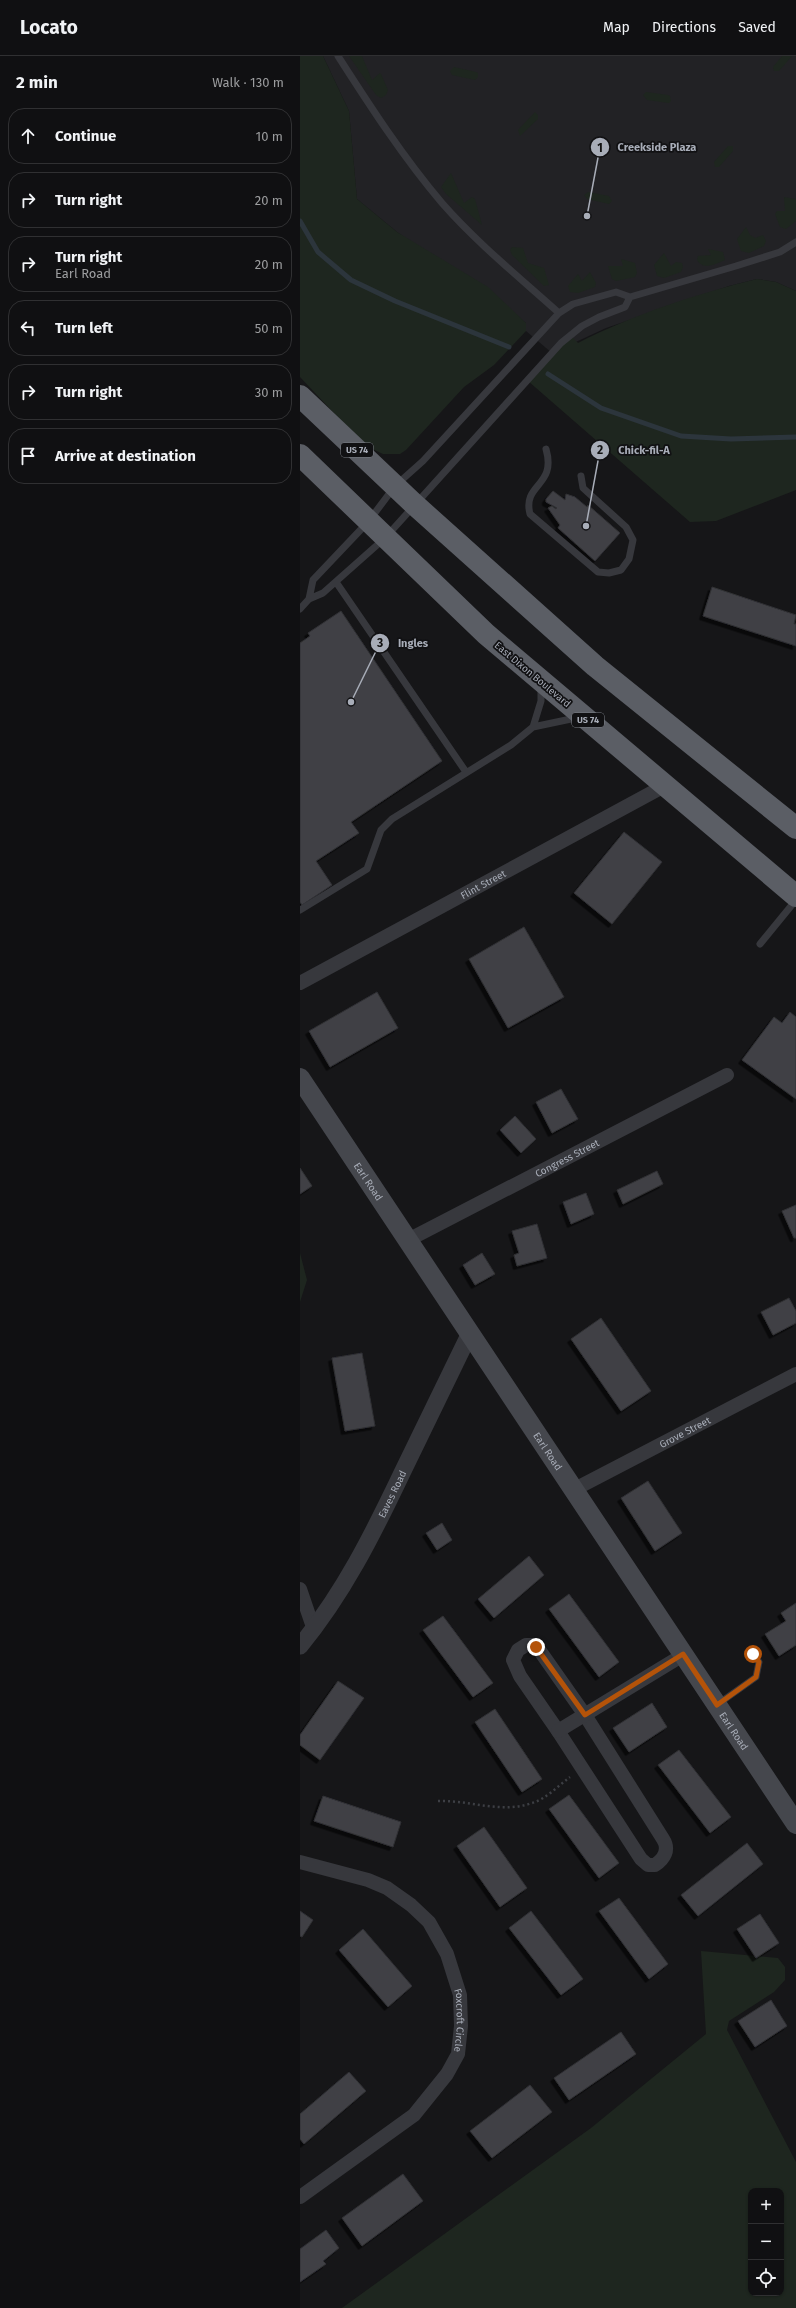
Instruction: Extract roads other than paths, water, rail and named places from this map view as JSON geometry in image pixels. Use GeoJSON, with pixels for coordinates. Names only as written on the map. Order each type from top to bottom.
{"type":"FeatureCollection","features":[{"type":"Feature","properties":{"kind":"highway","name":"US 74"},"geometry":{"type":"LineString","coordinates":[[300,396],[414,504],[595,666],[796,828]]}},
{"type":"Feature","properties":{"kind":"highway","name":"East Dixon Boulevard"},"geometry":{"type":"LineString","coordinates":[[300,455],[486,634],[796,896]]}},
{"type":"Feature","properties":{"kind":"highway"},"geometry":{"type":"LineString","coordinates":[[724,771],[796,818]]}},
{"type":"Feature","properties":{"kind":"main road","name":"Earl Road"},"geometry":{"type":"LineString","coordinates":[[300,1078],[796,1824]]}},
{"type":"Feature","properties":{"kind":"street","name":"Flint Street"},"geometry":{"type":"LineString","coordinates":[[300,983],[666,785]]}},
{"type":"Feature","properties":{"kind":"street","name":"Congress Street"},"geometry":{"type":"LineString","coordinates":[[408,1240],[727,1075]]}},
{"type":"Feature","properties":{"kind":"street","name":"Eaves Road"},"geometry":{"type":"LineString","coordinates":[[300,1646],[314,1630],[347,1580],[376,1528],[470,1333]]}},
{"type":"Feature","properties":{"kind":"street","name":"Grove Street"},"geometry":{"type":"LineString","coordinates":[[574,1490],[796,1374]]}},
{"type":"Feature","properties":{"kind":"street"},"geometry":{"type":"LineString","coordinates":[[300,1589],[314,1630]]}},
{"type":"Feature","properties":{"kind":"street"},"geometry":{"type":"LineString","coordinates":[[532,1645],[540,1651],[585,1715],[666,1843],[666,1852],[659,1862],[652,1866],[641,1859],[558,1731],[520,1676],[514,1665],[514,1655],[522,1646],[532,1645]]}},
{"type":"Feature","properties":{"kind":"street"},"geometry":{"type":"LineString","coordinates":[[558,1731],[683,1654]]}},
{"type":"Feature","properties":{"kind":"street","name":"Foxcroft Circle"},"geometry":{"type":"LineString","coordinates":[[300,1862],[368,1880],[387,1888],[412,1904],[429,1922],[447,1954],[460,1994],[461,2026],[458,2054],[447,2074],[414,2115],[300,2197]]}},
{"type":"Feature","properties":{"kind":"lane"},"geometry":{"type":"LineString","coordinates":[[338,56],[398,148],[442,202],[508,268],[559,313]]}},
{"type":"Feature","properties":{"kind":"lane"},"geometry":{"type":"LineString","coordinates":[[309,599],[313,580],[368,522],[395,486],[422,462],[559,313],[573,304],[616,292],[630,297],[749,262],[780,252],[796,242]]}},
{"type":"Feature","properties":{"kind":"lane"},"geometry":{"type":"LineString","coordinates":[[300,609],[309,599],[323,593],[385,538],[560,343],[582,326],[599,316],[626,307],[630,297]]}},
{"type":"Feature","properties":{"kind":"lane"},"geometry":{"type":"LineString","coordinates":[[546,449],[550,462],[548,473],[531,493],[527,504],[530,514],[598,572],[609,573],[621,570],[629,559],[632,540],[626,527],[583,488],[581,476]]}},
{"type":"Feature","properties":{"kind":"lane"},"geometry":{"type":"LineString","coordinates":[[336,582],[466,772]]}},
{"type":"Feature","properties":{"kind":"lane"},"geometry":{"type":"LineString","coordinates":[[534,727],[541,700],[540,679]]}},
{"type":"Feature","properties":{"kind":"lane"},"geometry":{"type":"LineString","coordinates":[[300,910],[367,869],[381,830],[392,819],[511,745],[534,727],[571,719],[589,721]]}},
{"type":"Feature","properties":{"kind":"lane"},"geometry":{"type":"LineString","coordinates":[[760,944],[796,900]]}},
{"type":"Feature","properties":{"kind":"lane"},"geometry":{"type":"LineString","coordinates":[[717,1705],[756,1677],[759,1662],[753,1654]]}},
{"type":"Feature","properties":{"kind":"waterway"},"geometry":{"type":"LineString","coordinates":[[300,221],[318,252],[351,280],[395,301],[509,347]]}},
{"type":"Feature","properties":{"kind":"waterway"},"geometry":{"type":"LineString","coordinates":[[548,374],[601,408],[681,436],[731,439],[796,437]]}},
{"type":"Feature","properties":{"kind":"place","name":"Creekside Plaza"},"geometry":{"type":"Point","coordinates":[587,216]}},
{"type":"Feature","properties":{"kind":"place","name":"Chick-fil-A"},"geometry":{"type":"Point","coordinates":[586,526]}},
{"type":"Feature","properties":{"kind":"place","name":"Ingles"},"geometry":{"type":"Point","coordinates":[351,702]}}]}
